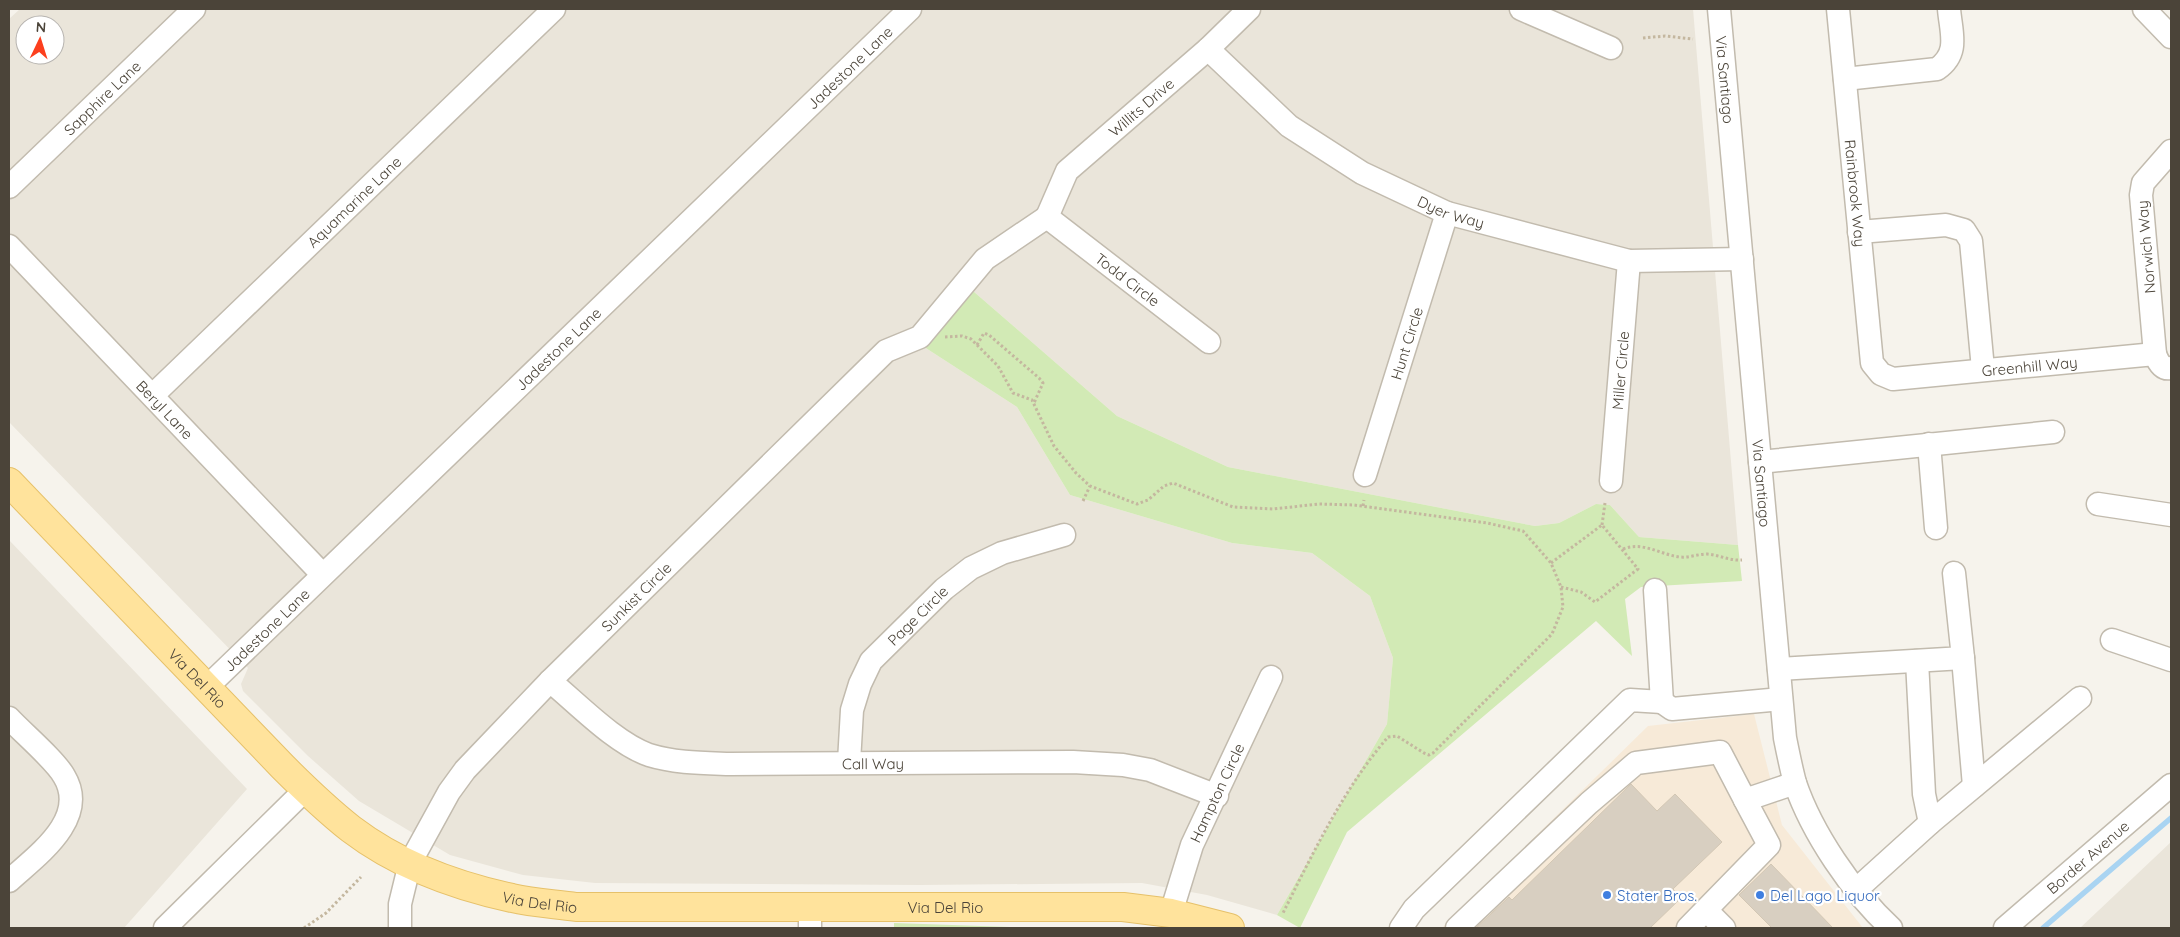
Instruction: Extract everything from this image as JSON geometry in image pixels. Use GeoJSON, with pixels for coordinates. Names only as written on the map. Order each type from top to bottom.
{"type":"FeatureCollection","features":[{"type":"Feature","properties":{"kind":"main road","name":"Via Del Rio"},"geometry":{"type":"LineString","coordinates":[[9,482],[206,688],[306,789],[353,830],[410,863],[444,879],[512,898],[576,907],[810,917],[1123,908],[1171,913],[1230,928]]}},
{"type":"Feature","properties":{"kind":"street","name":"Sapphire Lane"},"geometry":{"type":"LineString","coordinates":[[9,187],[194,9]]}},
{"type":"Feature","properties":{"kind":"street","name":"Aquamarine Lane"},"geometry":{"type":"LineString","coordinates":[[152,395],[554,9]]}},
{"type":"Feature","properties":{"kind":"street","name":"Jadestone Lane"},"geometry":{"type":"LineString","coordinates":[[206,688],[322,574],[910,9]]}},
{"type":"Feature","properties":{"kind":"street","name":"Willits Drive"},"geometry":{"type":"LineString","coordinates":[[1047,217],[1067,171],[1208,49],[1249,9]]}},
{"type":"Feature","properties":{"kind":"street"},"geometry":{"type":"LineString","coordinates":[[1520,9],[1611,48]]}},
{"type":"Feature","properties":{"kind":"street","name":"Via Santiago"},"geometry":{"type":"LineString","coordinates":[[1719,9],[1785,738],[1795,783],[1822,839],[1856,889],[1877,915],[1891,928]]}},
{"type":"Feature","properties":{"kind":"street","name":"Rainbrook Way"},"geometry":{"type":"LineString","coordinates":[[1838,9],[1872,364],[1880,374]]}},
{"type":"Feature","properties":{"kind":"street"},"geometry":{"type":"LineString","coordinates":[[1845,79],[1937,69],[1948,62],[1952,49],[1948,9]]}},
{"type":"Feature","properties":{"kind":"street"},"geometry":{"type":"LineString","coordinates":[[2144,9],[2171,37]]}},
{"type":"Feature","properties":{"kind":"street","name":"Dyer Way"},"geometry":{"type":"LineString","coordinates":[[1208,49],[1289,126],[1362,173],[1447,213],[1629,261],[1742,259]]}},
{"type":"Feature","properties":{"kind":"street","name":"Norwich Way"},"geometry":{"type":"LineString","coordinates":[[2163,361],[2141,195],[2142,183],[2171,151]]}},
{"type":"Feature","properties":{"kind":"street","name":"Hunt Circle"},"geometry":{"type":"LineString","coordinates":[[1364,476],[1447,213]]}},
{"type":"Feature","properties":{"kind":"street","name":"Todd Circle"},"geometry":{"type":"LineString","coordinates":[[1047,217],[1208,342]]}},
{"type":"Feature","properties":{"kind":"street","name":"Sunkist Circle"},"geometry":{"type":"LineString","coordinates":[[400,928],[400,904],[410,863],[449,792],[465,770],[550,681],[886,351],[920,337],[985,259],[1047,217]]}},
{"type":"Feature","properties":{"kind":"street"},"geometry":{"type":"LineString","coordinates":[[1859,232],[1946,225],[1964,230],[1971,241],[1983,369]]}},
{"type":"Feature","properties":{"kind":"street","name":"Beryl Lane"},"geometry":{"type":"LineString","coordinates":[[9,246],[322,574]]}},
{"type":"Feature","properties":{"kind":"street","name":"Miller Circle"},"geometry":{"type":"LineString","coordinates":[[1611,481],[1629,261]]}},
{"type":"Feature","properties":{"kind":"street","name":"Greenhill Way"},"geometry":{"type":"LineString","coordinates":[[1880,374],[1893,379],[1983,369],[2163,361]]}},
{"type":"Feature","properties":{"kind":"street"},"geometry":{"type":"LineString","coordinates":[[1760,462],[2053,432]]}},
{"type":"Feature","properties":{"kind":"street"},"geometry":{"type":"LineString","coordinates":[[1929,444],[1936,528]]}},
{"type":"Feature","properties":{"kind":"street"},"geometry":{"type":"LineString","coordinates":[[2098,504],[2171,514]]}},
{"type":"Feature","properties":{"kind":"street","name":"Page Circle"},"geometry":{"type":"LineString","coordinates":[[849,762],[852,710],[860,684],[871,661],[944,589],[971,568],[1002,553],[1064,535]]}},
{"type":"Feature","properties":{"kind":"street"},"geometry":{"type":"LineString","coordinates":[[1954,573],[1974,786]]}},
{"type":"Feature","properties":{"kind":"street"},"geometry":{"type":"LineString","coordinates":[[1655,590],[1662,702]]}},
{"type":"Feature","properties":{"kind":"street"},"geometry":{"type":"LineString","coordinates":[[2112,640],[2171,660]]}},
{"type":"Feature","properties":{"kind":"street"},"geometry":{"type":"LineString","coordinates":[[1779,669],[1963,658]]}},
{"type":"Feature","properties":{"kind":"street"},"geometry":{"type":"LineString","coordinates":[[1917,661],[1924,794],[1930,822]]}},
{"type":"Feature","properties":{"kind":"street","name":"Hampton Circle"},"geometry":{"type":"LineString","coordinates":[[1171,913],[1192,845],[1217,796],[1271,677]]}},
{"type":"Feature","properties":{"kind":"street","name":"Call Way"},"geometry":{"type":"LineString","coordinates":[[550,681],[618,737],[649,755],[688,762],[730,764],[849,762],[1073,762],[1123,764],[1176,778],[1217,796]]}},
{"type":"Feature","properties":{"kind":"street"},"geometry":{"type":"LineString","coordinates":[[1856,889],[1930,822],[2080,698]]}},
{"type":"Feature","properties":{"kind":"street"},"geometry":{"type":"LineString","coordinates":[[1401,928],[1414,909],[1630,700],[1662,702],[1672,709],[1781,699]]}},
{"type":"Feature","properties":{"kind":"street"},"geometry":{"type":"LineString","coordinates":[[9,718],[64,775],[72,793],[69,815],[57,835],[9,882]]}},
{"type":"Feature","properties":{"kind":"street"},"geometry":{"type":"LineString","coordinates":[[1457,928],[1589,803],[1636,763],[1720,752],[1769,845],[1688,928]]}},
{"type":"Feature","properties":{"kind":"street"},"geometry":{"type":"LineString","coordinates":[[1745,800],[1795,783]]}},
{"type":"Feature","properties":{"kind":"street","name":"Border Avenue"},"geometry":{"type":"LineString","coordinates":[[2005,928],[2171,785]]}},
{"type":"Feature","properties":{"kind":"street"},"geometry":{"type":"LineString","coordinates":[[165,928],[306,789]]}},
{"type":"Feature","properties":{"kind":"street"},"geometry":{"type":"LineString","coordinates":[[1706,910],[1724,928]]}},
{"type":"Feature","properties":{"kind":"path"},"geometry":{"type":"LineString","coordinates":[[1643,38],[1665,36],[1693,39]]}},
{"type":"Feature","properties":{"kind":"path"},"geometry":{"type":"LineString","coordinates":[[977,345],[984,333],[989,335],[1039,378],[1043,383],[1034,403]]}},
{"type":"Feature","properties":{"kind":"path"},"geometry":{"type":"LineString","coordinates":[[939,341],[946,337],[962,336],[977,345],[998,366],[1014,393],[1028,398],[1034,403],[1054,446],[1069,466],[1090,486],[1137,504],[1148,500],[1164,486],[1179,483],[1207,499],[1233,508],[1273,509],[1320,504],[1363,506],[1487,523],[1523,531],[1551,563],[1563,597],[1562,613],[1552,634],[1433,753],[1428,755],[1403,739],[1392,735],[1388,737],[1374,752],[1323,835],[1283,913]]}},
{"type":"Feature","properties":{"kind":"path"},"geometry":{"type":"LineString","coordinates":[[1083,501],[1090,486]]}},
{"type":"Feature","properties":{"kind":"path"},"geometry":{"type":"LineString","coordinates":[[1363,506],[1364,500]]}},
{"type":"Feature","properties":{"kind":"path"},"geometry":{"type":"LineString","coordinates":[[1551,563],[1602,525],[1605,503]]}},
{"type":"Feature","properties":{"kind":"path"},"geometry":{"type":"LineString","coordinates":[[1561,587],[1581,592],[1595,602],[1638,569],[1602,525]]}},
{"type":"Feature","properties":{"kind":"path"},"geometry":{"type":"LineString","coordinates":[[1623,549],[1640,547],[1683,557],[1710,554],[1728,560],[1742,560]]}},
{"type":"Feature","properties":{"kind":"path"},"geometry":{"type":"LineString","coordinates":[[304,928],[326,913],[361,877]]}},
{"type":"Feature","properties":{"kind":"shaded area"},"geometry":{"type":"Polygon","coordinates":[[[20,9],[1693,9],[1738,545],[1639,537],[1610,505],[1596,504],[1559,523],[1535,526],[1228,467],[1117,416],[973,291],[918,343],[1017,407],[1070,495],[1232,543],[1312,553],[1370,596],[1393,658],[1387,724],[1277,915],[1207,895],[1142,883],[920,885],[595,883],[523,875],[450,855],[359,801],[308,756],[243,691],[241,684],[248,668],[9,422],[9,19],[20,9]]]}},
{"type":"Feature","properties":{"kind":"shaded area"},"geometry":{"type":"Polygon","coordinates":[[[9,540],[247,789],[124,928],[9,928],[9,540]]]}},
{"type":"Feature","properties":{"kind":"shaded area"},"geometry":{"type":"Polygon","coordinates":[[[1754,714],[1782,825],[1863,928],[1442,928],[1648,726],[1754,714]]]}},
{"type":"Feature","properties":{"kind":"shaded area"},"geometry":{"type":"Polygon","coordinates":[[[2171,842],[2171,928],[2080,928],[2171,842]]]}},
{"type":"Feature","properties":{"kind":"green space"},"geometry":{"type":"Polygon","coordinates":[[[973,291],[1117,416],[1228,467],[1535,526],[1559,523],[1596,504],[1610,505],[1639,537],[1738,545],[1742,581],[1641,587],[1625,599],[1632,656],[1596,621],[1347,832],[1300,928],[1277,915],[1387,724],[1393,658],[1370,596],[1312,553],[1232,543],[1070,495],[1017,407],[918,343],[973,291]]]}},
{"type":"Feature","properties":{"kind":"green space"},"geometry":{"type":"Polygon","coordinates":[[[894,923],[1010,927],[894,928],[894,923]]]}},
{"type":"Feature","properties":{"kind":"building"},"geometry":{"type":"Polygon","coordinates":[[[1631,784],[1657,811],[1675,794],[1722,842],[1673,889],[1681,898],[1650,928],[1476,928],[1509,897],[1512,900],[1631,784]]]}},
{"type":"Feature","properties":{"kind":"building"},"geometry":{"type":"Polygon","coordinates":[[[1771,864],[1833,928],[1772,928],[1739,895],[1771,864]]]}},
{"type":"Feature","properties":{"kind":"waterway"},"geometry":{"type":"LineString","coordinates":[[2043,928],[2171,818]]}},
{"type":"Feature","properties":{"kind":"place","name":"Stater Bros."},"geometry":{"type":"Point","coordinates":[1607,895]}},
{"type":"Feature","properties":{"kind":"place","name":"Del Lago Liquor"},"geometry":{"type":"Point","coordinates":[1760,895]}}]}
